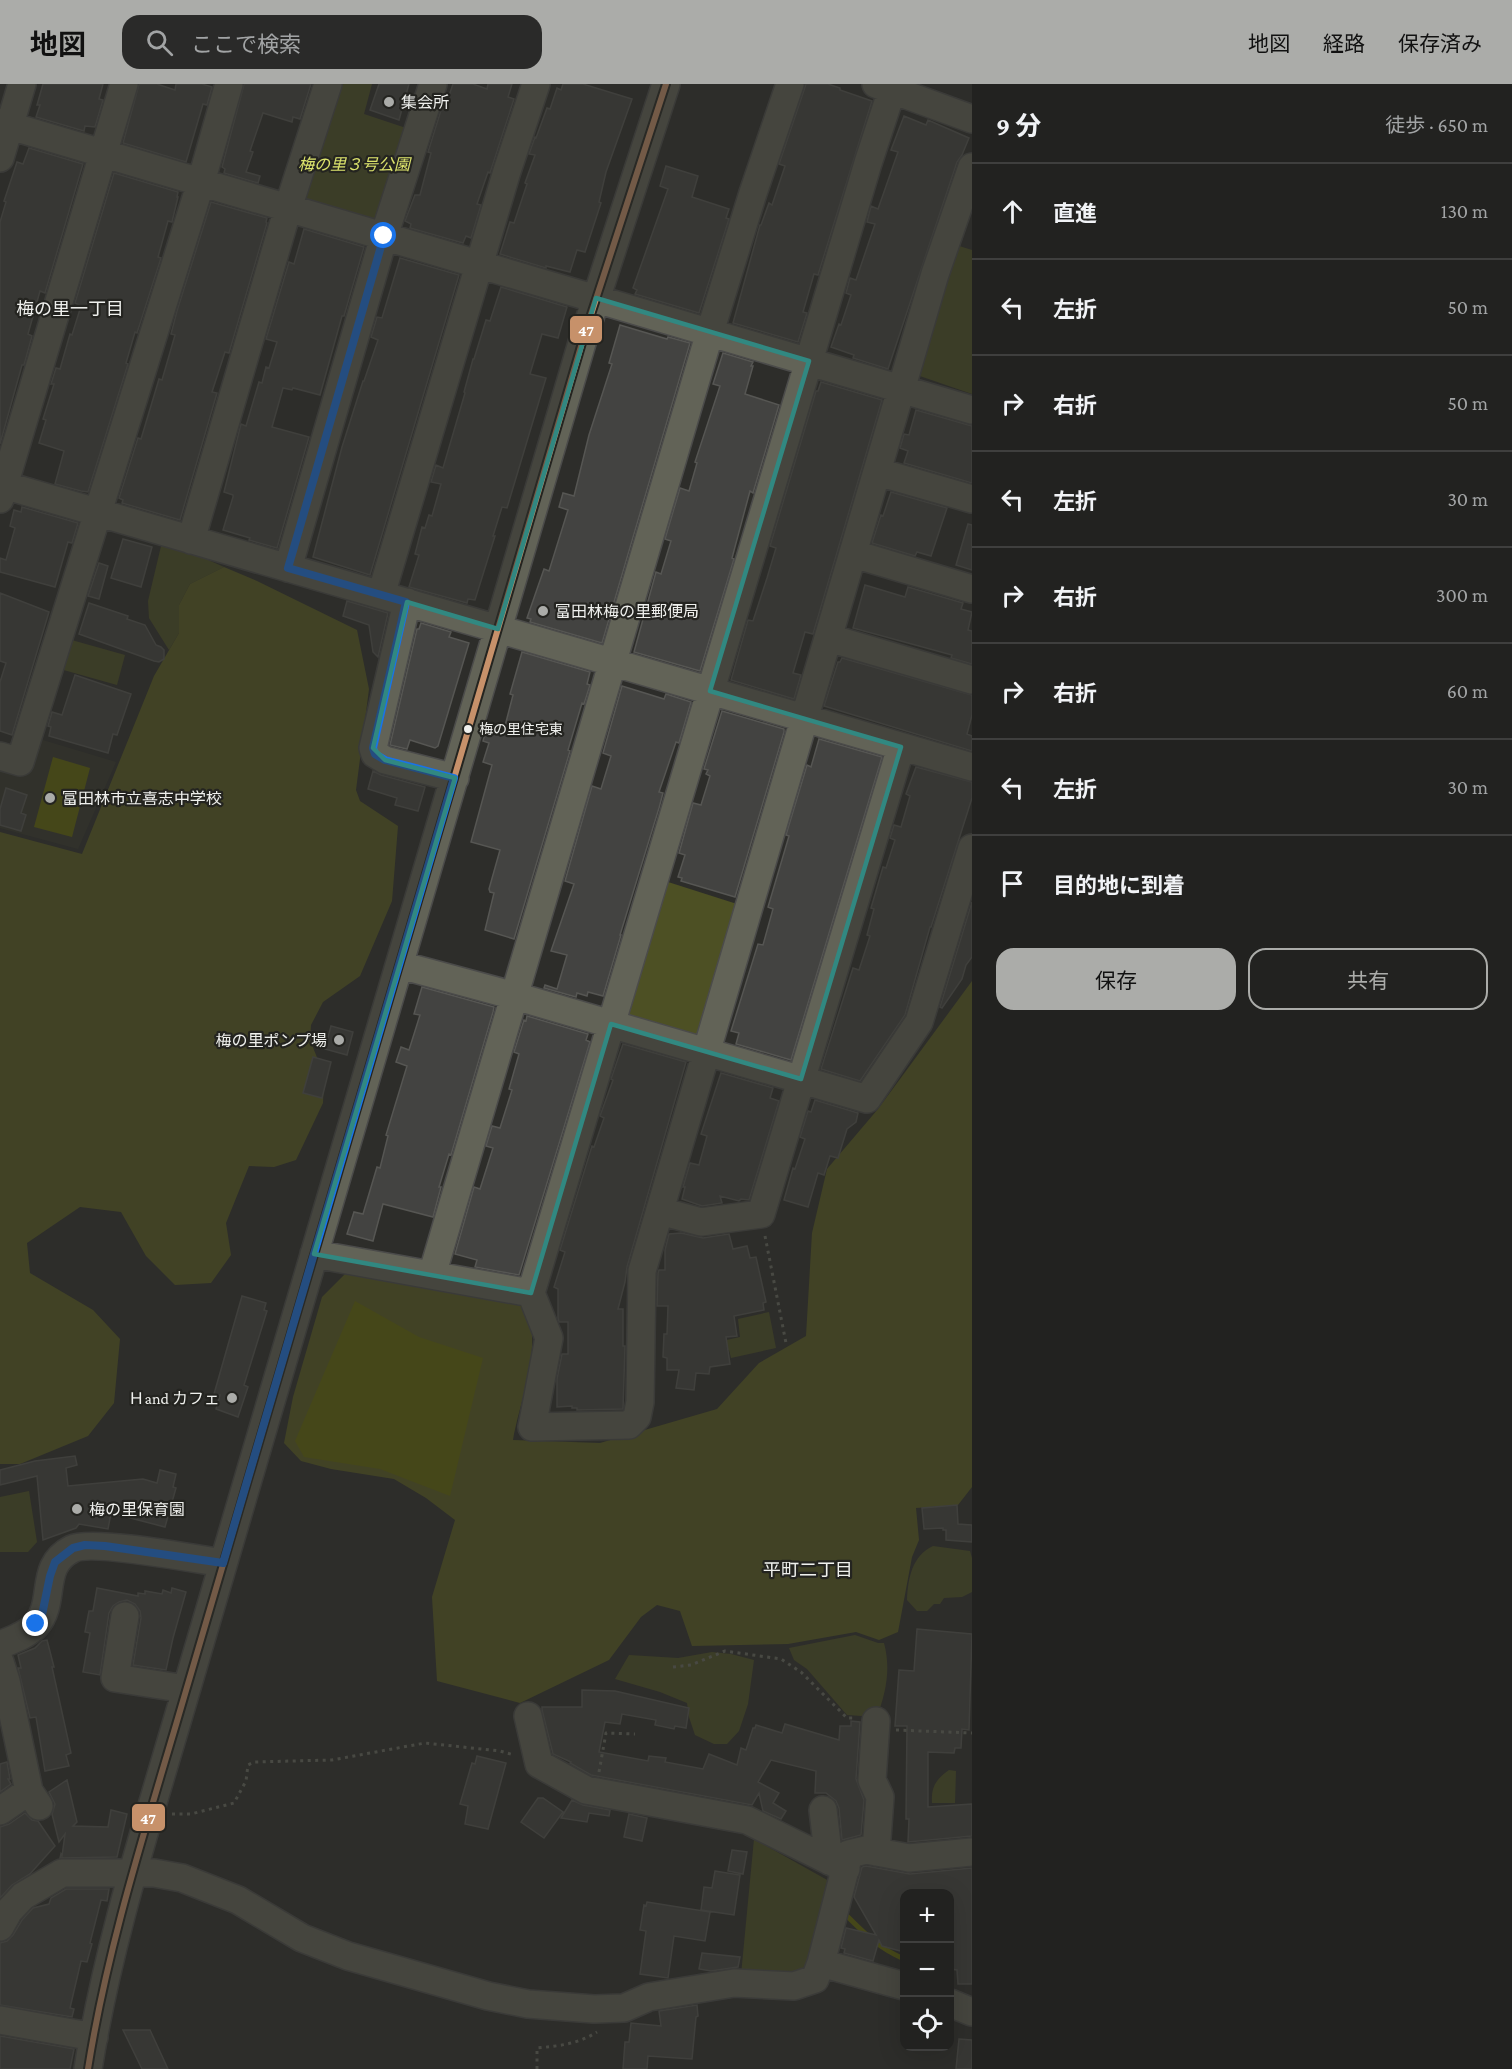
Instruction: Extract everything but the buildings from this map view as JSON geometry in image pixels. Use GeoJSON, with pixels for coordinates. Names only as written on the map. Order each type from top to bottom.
{"type":"FeatureCollection","features":[{"type":"Feature","properties":{"kind":"street"},"geometry":{"type":"LineString","coordinates":[[0,158],[5,124],[22,84]]}},
{"type":"Feature","properties":{"kind":"street"},"geometry":{"type":"LineString","coordinates":[[124,84],[1,489],[98,512],[972,767]]}},
{"type":"Feature","properties":{"kind":"street"},"geometry":{"type":"LineString","coordinates":[[7,764],[98,512],[201,182],[229,84]]}},
{"type":"Feature","properties":{"kind":"street"},"geometry":{"type":"LineString","coordinates":[[191,540],[288,208],[327,84]]}},
{"type":"Feature","properties":{"kind":"street"},"geometry":{"type":"LineString","coordinates":[[288,568],[384,236],[433,84]]}},
{"type":"Feature","properties":{"kind":"street"},"geometry":{"type":"LineString","coordinates":[[454,778],[385,760],[375,754],[373,748],[394,599],[479,264],[536,84]]}},
{"type":"Feature","properties":{"kind":"street"},"geometry":{"type":"LineString","coordinates":[[88,2069],[133,1874],[186,1689],[596,298],[666,84]]}},
{"type":"Feature","properties":{"kind":"street"},"geometry":{"type":"LineString","coordinates":[[432,1275],[710,332],[790,84]]}},
{"type":"Feature","properties":{"kind":"street"},"geometry":{"type":"LineString","coordinates":[[972,119],[888,86],[868,163],[531,1293],[549,1338],[532,1427],[629,1425],[637,1417],[640,1402],[642,1271],[935,274],[972,167]]}},
{"type":"Feature","properties":{"kind":"street"},"geometry":{"type":"LineString","coordinates":[[5,124],[972,410]]}},
{"type":"Feature","properties":{"kind":"street"},"geometry":{"type":"LineString","coordinates":[[878,472],[972,499]]}},
{"type":"Feature","properties":{"kind":"street"},"geometry":{"type":"LineString","coordinates":[[854,554],[972,589]]}},
{"type":"Feature","properties":{"kind":"street"},"geometry":{"type":"LineString","coordinates":[[829,638],[972,680]]}},
{"type":"Feature","properties":{"kind":"street"},"geometry":{"type":"LineString","coordinates":[[660,1211],[701,1222],[761,1214],[901,747]]}},
{"type":"Feature","properties":{"kind":"street"},"geometry":{"type":"LineString","coordinates":[[400,965],[515,996],[867,1099],[919,1022],[972,848]]}},
{"type":"Feature","properties":{"kind":"street"},"geometry":{"type":"LineString","coordinates":[[314,1254],[531,1293]]}},
{"type":"Feature","properties":{"kind":"street"},"geometry":{"type":"LineString","coordinates":[[0,1645],[15,1639],[36,1624],[42,1615],[55,1562],[73,1548],[85,1545],[105,1546],[223,1563]]}},
{"type":"Feature","properties":{"kind":"street"},"geometry":{"type":"LineString","coordinates":[[125,1616],[109,1645],[115,1678],[186,1689]]}},
{"type":"Feature","properties":{"kind":"street"},"geometry":{"type":"LineString","coordinates":[[0,1662],[34,1798],[0,1811]]}},
{"type":"Feature","properties":{"kind":"street"},"geometry":{"type":"LineString","coordinates":[[528,1716],[539,1764],[586,1790],[747,1820],[840,1869]]}},
{"type":"Feature","properties":{"kind":"street"},"geometry":{"type":"LineString","coordinates":[[876,1725],[872,1780],[880,1797],[876,1852]]}},
{"type":"Feature","properties":{"kind":"street"},"geometry":{"type":"LineString","coordinates":[[0,1927],[9,1911],[22,1896],[62,1873],[171,1874],[238,1900],[302,1938],[348,1956],[488,1996],[528,2004],[594,2009],[624,2008],[650,1997],[735,1983],[794,1986],[815,1979],[835,1911],[840,1869],[823,1810]]}},
{"type":"Feature","properties":{"kind":"street"},"geometry":{"type":"LineString","coordinates":[[840,1869],[849,1854],[866,1850],[909,1858],[972,1852]]}},
{"type":"Feature","properties":{"kind":"street"},"geometry":{"type":"LineString","coordinates":[[821,1963],[900,1985]]}},
{"type":"Feature","properties":{"kind":"street"},"geometry":{"type":"LineString","coordinates":[[954,2005],[972,2012]]}},
{"type":"Feature","properties":{"kind":"street"},"geometry":{"type":"LineString","coordinates":[[0,2020],[94,2037]]}},
{"type":"Feature","properties":{"kind":"path"},"geometry":{"type":"LineString","coordinates":[[761,1214],[786,1343]]}},
{"type":"Feature","properties":{"kind":"path"},"geometry":{"type":"LineString","coordinates":[[673,1666],[691,1665],[725,1651],[781,1659],[801,1672],[847,1718],[876,1725],[972,1733]]}},
{"type":"Feature","properties":{"kind":"path"},"geometry":{"type":"LineString","coordinates":[[595,1791],[606,1733],[635,1734]]}},
{"type":"Feature","properties":{"kind":"path"},"geometry":{"type":"LineString","coordinates":[[150,1814],[192,1814],[234,1803],[246,1781],[248,1765],[255,1762],[332,1760],[425,1743],[500,1752],[539,1764]]}},
{"type":"Feature","properties":{"kind":"path"},"geometry":{"type":"LineString","coordinates":[[537,2069],[537,2048],[561,2046],[585,2040],[601,2030]]}},
{"type":"Feature","properties":{"kind":"highlighted area"},"geometry":{"type":"Polygon","coordinates":[[[596,298],[809,361],[710,691],[901,747],[801,1079],[611,1024],[531,1293],[314,1254],[455,778],[385,760],[373,748],[407,602],[498,629],[596,298]]]}},
{"type":"Feature","properties":{"kind":"shaded area","name":"富田林市立喜志中学校"},"geometry":{"type":"Polygon","coordinates":[[[36,738],[116,762],[78,849],[0,828],[0,761],[36,738]]]}},
{"type":"Feature","properties":{"kind":"shaded area"},"geometry":{"type":"Polygon","coordinates":[[[53,757],[90,768],[72,837],[34,827],[53,757]]]}},
{"type":"Feature","properties":{"kind":"shaded area"},"geometry":{"type":"Polygon","coordinates":[[[355,1301],[419,1337],[483,1358],[450,1496],[380,1469],[304,1457],[295,1441],[355,1301]]]}},
{"type":"Feature","properties":{"kind":"green space","name":"梅の里３号公園"},"geometry":{"type":"Polygon","coordinates":[[[334,84],[372,84],[364,114],[409,129],[380,224],[298,200],[334,84]]]}},
{"type":"Feature","properties":{"kind":"green space"},"geometry":{"type":"Polygon","coordinates":[[[956,245],[972,250],[972,394],[914,374],[956,245]]]}},
{"type":"Feature","properties":{"kind":"green space"},"geometry":{"type":"Polygon","coordinates":[[[162,542],[224,567],[190,584],[179,605],[179,633],[169,650],[149,618],[148,601],[162,542]]]}},
{"type":"Feature","properties":{"kind":"green space"},"geometry":{"type":"Polygon","coordinates":[[[224,567],[357,630],[369,689],[356,790],[360,801],[398,826],[392,901],[360,976],[323,1002],[311,1025],[310,1040],[324,1075],[323,1103],[296,1160],[274,1167],[249,1166],[226,1223],[231,1255],[211,1283],[175,1285],[146,1256],[121,1212],[80,1207],[27,1243],[30,1273],[93,1310],[120,1339],[114,1403],[88,1436],[20,1464],[0,1464],[0,832],[82,854],[154,676],[179,633],[179,605],[190,584],[224,567]]]}},
{"type":"Feature","properties":{"kind":"green space"},"geometry":{"type":"Polygon","coordinates":[[[68,639],[125,655],[117,685],[60,669],[68,639]]]}},
{"type":"Feature","properties":{"kind":"green space"},"geometry":{"type":"Polygon","coordinates":[[[665,881],[737,904],[697,1036],[624,1014],[665,881]]]}},
{"type":"Feature","properties":{"kind":"green space"},"geometry":{"type":"Polygon","coordinates":[[[972,981],[972,1487],[958,1505],[916,1508],[919,1540],[912,1557],[898,1632],[879,1640],[856,1632],[788,1644],[692,1646],[680,1611],[657,1605],[641,1617],[609,1660],[520,1703],[437,1681],[432,1597],[455,1520],[426,1498],[394,1479],[331,1469],[301,1461],[284,1443],[293,1397],[322,1297],[348,1271],[525,1305],[530,1321],[531,1355],[513,1440],[600,1443],[717,1409],[759,1363],[806,1336],[812,1233],[827,1169],[878,1109],[972,981]]]}},
{"type":"Feature","properties":{"kind":"green space"},"geometry":{"type":"Polygon","coordinates":[[[769,1312],[776,1348],[731,1358],[729,1350],[715,1353],[713,1343],[740,1337],[738,1319],[769,1312]]]}},
{"type":"Feature","properties":{"kind":"green space"},"geometry":{"type":"Polygon","coordinates":[[[29,1491],[37,1542],[28,1552],[0,1552],[0,1497],[29,1491]]]}},
{"type":"Feature","properties":{"kind":"green space"},"geometry":{"type":"Polygon","coordinates":[[[933,1546],[970,1551],[972,1592],[962,1597],[944,1598],[940,1604],[934,1604],[927,1611],[917,1611],[907,1600],[910,1576],[920,1556],[933,1546]]]}},
{"type":"Feature","properties":{"kind":"green space"},"geometry":{"type":"Polygon","coordinates":[[[855,1635],[884,1643],[887,1680],[877,1717],[847,1715],[807,1669],[794,1660],[789,1648],[855,1635]]]}},
{"type":"Feature","properties":{"kind":"green space"},"geometry":{"type":"Polygon","coordinates":[[[712,1652],[754,1660],[748,1704],[739,1731],[727,1744],[714,1744],[695,1735],[687,1703],[660,1692],[615,1679],[629,1655],[678,1658],[712,1652]]]}},
{"type":"Feature","properties":{"kind":"green space"},"geometry":{"type":"Polygon","coordinates":[[[949,1770],[956,1771],[955,1803],[932,1803],[935,1784],[949,1770]]]}},
{"type":"Feature","properties":{"kind":"green space"},"geometry":{"type":"Polygon","coordinates":[[[754,1839],[829,1881],[809,1972],[741,1975],[754,1839]]]}},
{"type":"Feature","properties":{"kind":"waterway"},"geometry":{"type":"LineString","coordinates":[[845,1910],[846,1915],[860,1929],[900,1957]]}},
{"type":"Feature","properties":{"kind":"transit line","name":"47"},"geometry":{"type":"LineString","coordinates":[[88,2069],[96,2022],[118,1927],[144,1834],[584,336],[666,84]]}},
{"type":"Feature","properties":{"kind":"place","name":"集会所"},"geometry":{"type":"Point","coordinates":[389,102]}},
{"type":"Feature","properties":{"kind":"place","name":"富田林梅の里郵便局"},"geometry":{"type":"Point","coordinates":[543,611]}},
{"type":"Feature","properties":{"kind":"place","name":"梅の里住宅東"},"geometry":{"type":"Point","coordinates":[468,729]}},
{"type":"Feature","properties":{"kind":"place","name":"富田林市立喜志中学校"},"geometry":{"type":"Point","coordinates":[50,798]}},
{"type":"Feature","properties":{"kind":"place","name":"梅の里ポンプ場"},"geometry":{"type":"Point","coordinates":[339,1040]}},
{"type":"Feature","properties":{"kind":"place","name":"Ｈand カフェ"},"geometry":{"type":"Point","coordinates":[232,1398]}},
{"type":"Feature","properties":{"kind":"place","name":"梅の里保育園"},"geometry":{"type":"Point","coordinates":[77,1509]}},
{"type":"Feature","properties":{"kind":"district","name":"梅の里一丁目"},"geometry":{"type":"Point","coordinates":[70,309]}},
{"type":"Feature","properties":{"kind":"district","name":"平町二丁目"},"geometry":{"type":"Point","coordinates":[808,1570]}},
{"type":"Feature","properties":{"kind":"route"},"geometry":{"type":"LineString","coordinates":[[36,1624],[42,1615],[55,1562],[73,1548],[85,1545],[105,1546],[223,1563],[454,778],[385,760],[375,754],[373,748],[406,602],[288,568],[384,236]]}}]}
